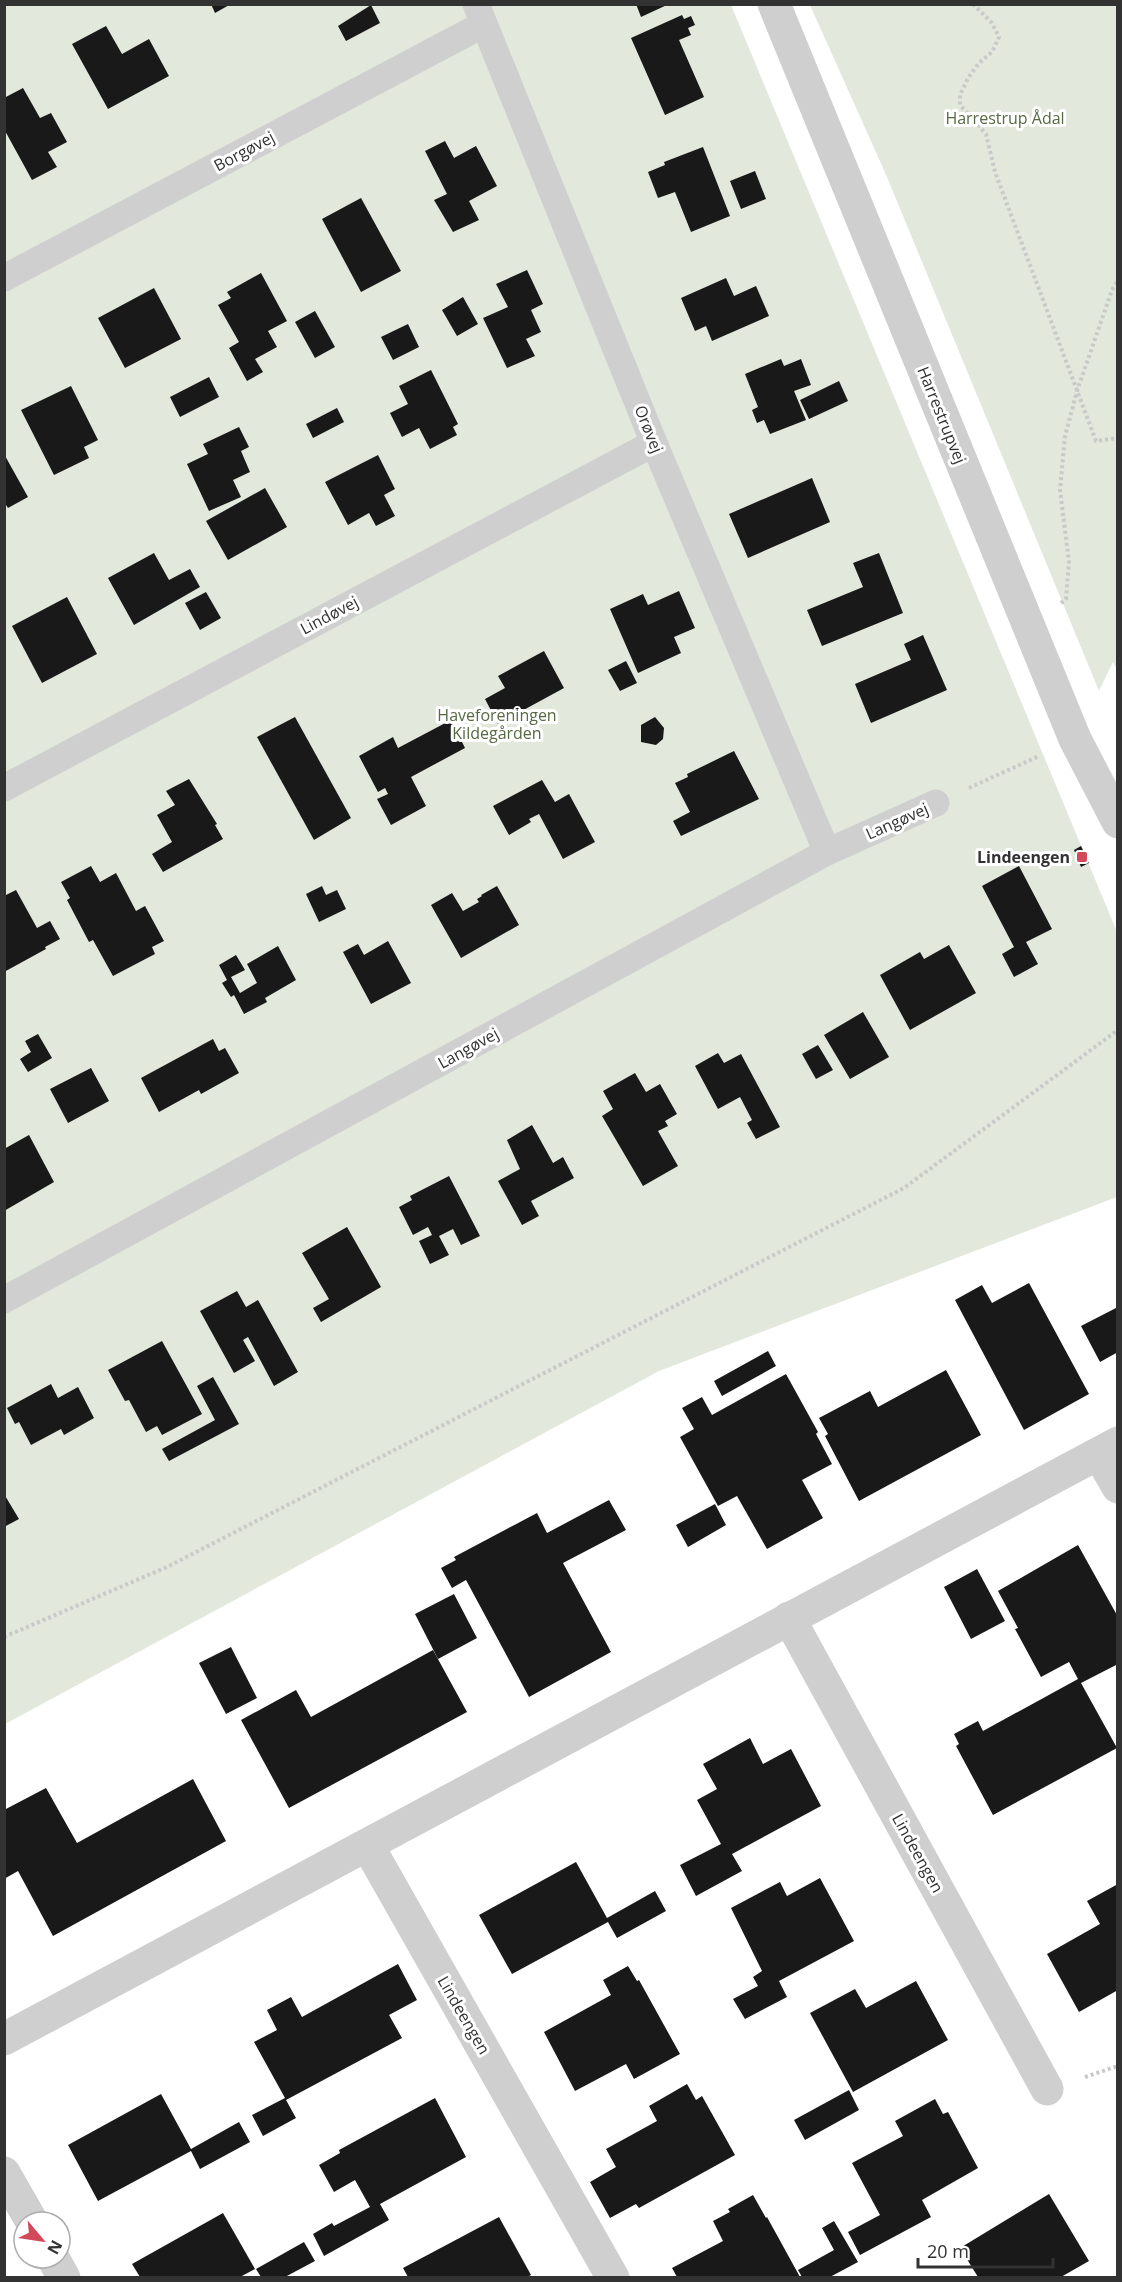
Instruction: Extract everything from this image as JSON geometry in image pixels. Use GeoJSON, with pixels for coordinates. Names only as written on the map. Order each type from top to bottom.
{"type":"FeatureCollection","features":[{"type":"Feature","properties":{"kind":"street","name":"Harrestrupvej"},"geometry":{"type":"LineString","coordinates":[[774,4],[1075,740],[1118,822]]}},
{"type":"Feature","properties":{"kind":"street"},"geometry":{"type":"LineString","coordinates":[[4,2039],[1108,1449],[1118,1487]]}},
{"type":"Feature","properties":{"kind":"street","name":"Lindeengen"},"geometry":{"type":"LineString","coordinates":[[789,1618],[1047,2089]]}},
{"type":"Feature","properties":{"kind":"street","name":"Lindeengen"},"geometry":{"type":"LineString","coordinates":[[368,1846],[613,2277]]}},
{"type":"Feature","properties":{"kind":"street"},"geometry":{"type":"LineString","coordinates":[[4,2173],[25,2210]]}},
{"type":"Feature","properties":{"kind":"lane","name":"Borgøvej"},"geometry":{"type":"LineString","coordinates":[[4,278],[480,14]]}},
{"type":"Feature","properties":{"kind":"lane","name":"Orøvej"},"geometry":{"type":"LineString","coordinates":[[480,14],[654,443],[827,852]]}},
{"type":"Feature","properties":{"kind":"lane","name":"Lindøvej"},"geometry":{"type":"LineString","coordinates":[[4,788],[654,443]]}},
{"type":"Feature","properties":{"kind":"lane","name":"Langøvej"},"geometry":{"type":"LineString","coordinates":[[4,1300],[827,852],[936,803]]}},
{"type":"Feature","properties":{"kind":"path"},"geometry":{"type":"LineString","coordinates":[[973,4],[992,23],[999,37],[992,52],[979,63],[968,78],[960,95],[960,105],[986,134],[995,172],[1096,441],[1118,438]]}},
{"type":"Feature","properties":{"kind":"path"},"geometry":{"type":"LineString","coordinates":[[1029,626],[1066,599],[1069,562],[1060,490],[1065,436],[1077,391],[1112,291],[1118,280]]}},
{"type":"Feature","properties":{"kind":"path"},"geometry":{"type":"LineString","coordinates":[[936,803],[1075,740]]}},
{"type":"Feature","properties":{"kind":"path"},"geometry":{"type":"LineString","coordinates":[[4,1637],[167,1567],[904,1188],[1118,1030]]}},
{"type":"Feature","properties":{"kind":"green space","name":"Haveforeningen Kildegården"},"geometry":{"type":"Polygon","coordinates":[[[5,5],[731,5],[1117,932],[1117,1197],[659,1371],[5,1724],[5,5]]]}},
{"type":"Feature","properties":{"kind":"green space","name":"Harrestrup Ådal"},"geometry":{"type":"Polygon","coordinates":[[[810,5],[1117,5],[1118,671],[1113,662],[1099,691],[887,177],[810,5]]]}},
{"type":"Feature","properties":{"kind":"building"},"geometry":{"type":"Polygon","coordinates":[[[211,4],[231,4],[215,13],[211,4]]]}},
{"type":"Feature","properties":{"kind":"building"},"geometry":{"type":"Polygon","coordinates":[[[636,4],[669,4],[641,17],[636,4]]]}},
{"type":"Feature","properties":{"kind":"building"},"geometry":{"type":"Polygon","coordinates":[[[371,5],[380,23],[346,41],[338,26],[371,5]]]}},
{"type":"Feature","properties":{"kind":"building"},"geometry":{"type":"Polygon","coordinates":[[[682,15],[684,19],[691,16],[695,25],[688,28],[691,35],[679,40],[704,97],[665,115],[631,38],[682,15]]]}},
{"type":"Feature","properties":{"kind":"building"},"geometry":{"type":"Polygon","coordinates":[[[106,26],[122,54],[149,39],[169,76],[108,109],[72,44],[106,26]]]}},
{"type":"Feature","properties":{"kind":"building"},"geometry":{"type":"Polygon","coordinates":[[[23,88],[40,118],[51,113],[67,142],[48,152],[57,167],[32,180],[4,129],[4,98],[23,88]]]}},
{"type":"Feature","properties":{"kind":"building"},"geometry":{"type":"Polygon","coordinates":[[[445,141],[454,158],[476,146],[497,186],[469,201],[479,220],[453,232],[434,200],[447,194],[425,151],[445,141]]]}},
{"type":"Feature","properties":{"kind":"building"},"geometry":{"type":"Polygon","coordinates":[[[703,147],[730,216],[691,232],[675,192],[658,198],[648,172],[665,165],[664,162],[703,147]]]}},
{"type":"Feature","properties":{"kind":"building"},"geometry":{"type":"Polygon","coordinates":[[[755,171],[766,199],[741,209],[730,181],[755,171]]]}},
{"type":"Feature","properties":{"kind":"building"},"geometry":{"type":"Polygon","coordinates":[[[361,198],[401,271],[361,292],[322,219],[361,198]]]}},
{"type":"Feature","properties":{"kind":"building"},"geometry":{"type":"Polygon","coordinates":[[[527,270],[543,304],[531,310],[541,332],[526,339],[535,356],[507,368],[483,318],[508,307],[496,284],[527,270]]]}},
{"type":"Feature","properties":{"kind":"building"},"geometry":{"type":"Polygon","coordinates":[[[261,273],[287,321],[268,331],[277,347],[255,359],[263,372],[247,381],[229,348],[239,342],[218,305],[231,298],[227,292],[261,273]]]}},
{"type":"Feature","properties":{"kind":"building"},"geometry":{"type":"Polygon","coordinates":[[[726,278],[734,296],[756,286],[769,316],[712,341],[706,326],[695,331],[681,298],[726,278]]]}},
{"type":"Feature","properties":{"kind":"building"},"geometry":{"type":"Polygon","coordinates":[[[154,288],[181,339],[125,368],[98,318],[154,288]]]}},
{"type":"Feature","properties":{"kind":"building"},"geometry":{"type":"Polygon","coordinates":[[[463,297],[478,324],[457,336],[442,310],[463,297]]]}},
{"type":"Feature","properties":{"kind":"building"},"geometry":{"type":"Polygon","coordinates":[[[315,311],[335,347],[315,358],[295,322],[315,311]]]}},
{"type":"Feature","properties":{"kind":"building"},"geometry":{"type":"Polygon","coordinates":[[[408,324],[419,347],[393,360],[381,337],[408,324]]]}},
{"type":"Feature","properties":{"kind":"building"},"geometry":{"type":"Polygon","coordinates":[[[781,359],[784,366],[801,359],[811,385],[794,391],[806,420],[770,434],[764,420],[757,423],[752,410],[758,407],[745,374],[781,359]]]}},
{"type":"Feature","properties":{"kind":"building"},"geometry":{"type":"Polygon","coordinates":[[[431,370],[458,424],[453,427],[457,435],[430,449],[419,428],[402,437],[390,413],[408,404],[399,386],[431,370]]]}},
{"type":"Feature","properties":{"kind":"building"},"geometry":{"type":"Polygon","coordinates":[[[209,377],[219,397],[180,417],[170,397],[209,377]]]}},
{"type":"Feature","properties":{"kind":"building"},"geometry":{"type":"Polygon","coordinates":[[[839,381],[848,401],[809,419],[800,400],[839,381]]]}},
{"type":"Feature","properties":{"kind":"building"},"geometry":{"type":"Polygon","coordinates":[[[71,386],[98,440],[84,447],[89,458],[54,475],[21,410],[71,386]]]}},
{"type":"Feature","properties":{"kind":"building"},"geometry":{"type":"Polygon","coordinates":[[[337,408],[344,422],[313,438],[306,424],[337,408]]]}},
{"type":"Feature","properties":{"kind":"building"},"geometry":{"type":"Polygon","coordinates":[[[239,427],[249,447],[241,451],[250,472],[233,480],[241,497],[209,511],[187,464],[208,454],[203,444],[239,427]]]}},
{"type":"Feature","properties":{"kind":"building"},"geometry":{"type":"Polygon","coordinates":[[[4,454],[28,497],[8,508],[4,502],[4,454]]]}},
{"type":"Feature","properties":{"kind":"building"},"geometry":{"type":"Polygon","coordinates":[[[378,455],[395,489],[384,495],[395,516],[376,526],[369,513],[348,525],[325,482],[378,455]]]}},
{"type":"Feature","properties":{"kind":"building"},"geometry":{"type":"Polygon","coordinates":[[[812,478],[830,522],[748,558],[729,514],[812,478]]]}},
{"type":"Feature","properties":{"kind":"building"},"geometry":{"type":"Polygon","coordinates":[[[265,488],[287,527],[228,560],[206,521],[265,488]]]}},
{"type":"Feature","properties":{"kind":"building"},"geometry":{"type":"Polygon","coordinates":[[[154,553],[169,580],[190,569],[200,587],[134,625],[108,578],[154,553]]]}},
{"type":"Feature","properties":{"kind":"building"},"geometry":{"type":"Polygon","coordinates":[[[879,553],[903,613],[822,646],[807,610],[863,587],[853,563],[879,553]]]}},
{"type":"Feature","properties":{"kind":"building"},"geometry":{"type":"Polygon","coordinates":[[[679,591],[695,628],[674,637],[681,653],[638,673],[610,609],[643,594],[648,605],[679,591]]]}},
{"type":"Feature","properties":{"kind":"building"},"geometry":{"type":"Polygon","coordinates":[[[206,592],[221,618],[200,630],[185,603],[206,592]]]}},
{"type":"Feature","properties":{"kind":"building"},"geometry":{"type":"Polygon","coordinates":[[[67,597],[97,654],[42,683],[12,626],[67,597]]]}},
{"type":"Feature","properties":{"kind":"building"},"geometry":{"type":"Polygon","coordinates":[[[923,635],[947,690],[871,723],[855,684],[911,660],[904,644],[923,635]]]}},
{"type":"Feature","properties":{"kind":"building"},"geometry":{"type":"Polygon","coordinates":[[[544,651],[564,688],[498,724],[485,699],[505,688],[498,676],[544,651]]]}},
{"type":"Feature","properties":{"kind":"building"},"geometry":{"type":"Polygon","coordinates":[[[626,661],[637,683],[620,691],[608,670],[626,661]]]}},
{"type":"Feature","properties":{"kind":"building"},"geometry":{"type":"Polygon","coordinates":[[[295,717],[351,818],[314,840],[257,737],[295,717]]]}},
{"type":"Feature","properties":{"kind":"building"},"geometry":{"type":"Polygon","coordinates":[[[655,717],[664,728],[663,739],[656,745],[641,742],[641,725],[655,717]]]}},
{"type":"Feature","properties":{"kind":"building"},"geometry":{"type":"Polygon","coordinates":[[[451,720],[465,748],[411,777],[426,806],[391,825],[377,799],[388,794],[385,788],[378,792],[359,756],[393,737],[398,748],[451,720]]]}},
{"type":"Feature","properties":{"kind":"building"},"geometry":{"type":"Polygon","coordinates":[[[734,751],[759,799],[681,836],[673,821],[690,812],[675,783],[688,777],[687,774],[734,751]]]}},
{"type":"Feature","properties":{"kind":"building"},"geometry":{"type":"Polygon","coordinates":[[[189,779],[217,824],[215,825],[223,839],[163,872],[152,854],[172,842],[157,815],[175,805],[166,791],[189,779]]]}},
{"type":"Feature","properties":{"kind":"building"},"geometry":{"type":"Polygon","coordinates":[[[542,780],[555,802],[569,794],[595,842],[563,859],[539,814],[529,819],[531,822],[509,835],[493,806],[542,780]]]}},
{"type":"Feature","properties":{"kind":"building"},"geometry":{"type":"Polygon","coordinates":[[[1081,846],[1089,863],[1081,867],[1074,850],[1081,846]]]}},
{"type":"Feature","properties":{"kind":"building"},"geometry":{"type":"Polygon","coordinates":[[[91,866],[100,882],[116,873],[136,911],[145,906],[164,941],[152,947],[155,954],[113,976],[93,940],[89,942],[67,900],[70,898],[61,882],[91,866]]]}},
{"type":"Feature","properties":{"kind":"building"},"geometry":{"type":"Polygon","coordinates":[[[1019,866],[1052,929],[1026,942],[1038,964],[1014,977],[1002,954],[1014,947],[982,886],[1019,866]]]}},
{"type":"Feature","properties":{"kind":"building"},"geometry":{"type":"Polygon","coordinates":[[[322,886],[326,895],[337,890],[346,909],[319,922],[306,894],[322,886]]]}},
{"type":"Feature","properties":{"kind":"building"},"geometry":{"type":"Polygon","coordinates":[[[497,886],[519,925],[461,958],[431,905],[452,893],[463,911],[479,902],[477,899],[481,895],[497,886]]]}},
{"type":"Feature","properties":{"kind":"building"},"geometry":{"type":"Polygon","coordinates":[[[16,890],[37,928],[50,921],[60,939],[4,972],[4,896],[16,890]]]}},
{"type":"Feature","properties":{"kind":"building"},"geometry":{"type":"Polygon","coordinates":[[[388,941],[411,983],[371,1004],[343,952],[358,944],[364,955],[388,941]]]}},
{"type":"Feature","properties":{"kind":"building"},"geometry":{"type":"Polygon","coordinates":[[[949,945],[976,993],[910,1030],[880,975],[920,952],[924,959],[949,945]]]}},
{"type":"Feature","properties":{"kind":"building"},"geometry":{"type":"Polygon","coordinates":[[[278,946],[296,980],[265,998],[267,1002],[244,1014],[234,995],[231,997],[222,983],[227,980],[219,965],[236,955],[245,970],[231,977],[240,993],[257,983],[247,964],[278,946]]]}},
{"type":"Feature","properties":{"kind":"building"},"geometry":{"type":"Polygon","coordinates":[[[863,1012],[889,1057],[850,1079],[824,1035],[863,1012]]]}},
{"type":"Feature","properties":{"kind":"building"},"geometry":{"type":"Polygon","coordinates":[[[38,1034],[52,1058],[28,1072],[20,1059],[31,1052],[25,1041],[38,1034]]]}},
{"type":"Feature","properties":{"kind":"building"},"geometry":{"type":"Polygon","coordinates":[[[213,1039],[219,1051],[225,1048],[239,1073],[201,1094],[199,1090],[159,1112],[141,1078],[213,1039]]]}},
{"type":"Feature","properties":{"kind":"building"},"geometry":{"type":"Polygon","coordinates":[[[818,1045],[833,1070],[816,1079],[802,1054],[818,1045]]]}},
{"type":"Feature","properties":{"kind":"building"},"geometry":{"type":"Polygon","coordinates":[[[718,1053],[724,1063],[741,1054],[780,1127],[756,1139],[747,1123],[752,1120],[740,1097],[718,1109],[695,1066],[718,1053]]]}},
{"type":"Feature","properties":{"kind":"building"},"geometry":{"type":"Polygon","coordinates":[[[91,1068],[109,1101],[68,1123],[50,1089],[91,1068]]]}},
{"type":"Feature","properties":{"kind":"building"},"geometry":{"type":"Polygon","coordinates":[[[635,1073],[646,1092],[660,1084],[677,1114],[665,1121],[668,1126],[658,1131],[678,1166],[643,1186],[602,1116],[613,1109],[603,1091],[635,1073]]]}},
{"type":"Feature","properties":{"kind":"building"},"geometry":{"type":"Polygon","coordinates":[[[532,1125],[553,1163],[563,1157],[574,1178],[531,1201],[539,1216],[522,1225],[498,1181],[520,1169],[507,1140],[532,1125]]]}},
{"type":"Feature","properties":{"kind":"building"},"geometry":{"type":"Polygon","coordinates":[[[29,1135],[54,1182],[4,1211],[4,1149],[29,1135]]]}},
{"type":"Feature","properties":{"kind":"building"},"geometry":{"type":"Polygon","coordinates":[[[449,1176],[480,1236],[461,1245],[453,1229],[439,1236],[449,1255],[430,1264],[419,1241],[432,1235],[428,1227],[413,1235],[399,1207],[412,1200],[410,1196],[449,1176]]]}},
{"type":"Feature","properties":{"kind":"building"},"geometry":{"type":"Polygon","coordinates":[[[347,1227],[381,1287],[321,1322],[313,1308],[329,1299],[302,1253],[347,1227]]]}},
{"type":"Feature","properties":{"kind":"building"},"geometry":{"type":"Polygon","coordinates":[[[1029,1283],[1089,1394],[1024,1430],[955,1300],[982,1285],[992,1303],[1029,1283]]]}},
{"type":"Feature","properties":{"kind":"building"},"geometry":{"type":"Polygon","coordinates":[[[237,1291],[246,1307],[258,1300],[298,1372],[274,1386],[248,1337],[243,1340],[255,1361],[234,1373],[200,1311],[237,1291]]]}},
{"type":"Feature","properties":{"kind":"building"},"geometry":{"type":"Polygon","coordinates":[[[1116,1308],[1118,1352],[1100,1362],[1081,1326],[1116,1308]]]}},
{"type":"Feature","properties":{"kind":"building"},"geometry":{"type":"Polygon","coordinates":[[[162,1341],[202,1414],[162,1435],[157,1426],[146,1432],[129,1400],[125,1401],[108,1370],[162,1341]]]}},
{"type":"Feature","properties":{"kind":"building"},"geometry":{"type":"Polygon","coordinates":[[[768,1351],[776,1366],[722,1396],[714,1381],[768,1351]]]}},
{"type":"Feature","properties":{"kind":"building"},"geometry":{"type":"Polygon","coordinates":[[[946,1370],[981,1435],[859,1501],[825,1436],[828,1434],[819,1418],[870,1391],[878,1407],[946,1370]]]}},
{"type":"Feature","properties":{"kind":"building"},"geometry":{"type":"Polygon","coordinates":[[[786,1374],[818,1432],[816,1434],[832,1464],[802,1480],[823,1518],[767,1549],[737,1496],[718,1506],[680,1437],[694,1429],[682,1408],[702,1397],[712,1415],[786,1374]]]}},
{"type":"Feature","properties":{"kind":"building"},"geometry":{"type":"Polygon","coordinates":[[[213,1377],[239,1424],[169,1461],[162,1449],[215,1420],[197,1386],[213,1377]]]}},
{"type":"Feature","properties":{"kind":"building"},"geometry":{"type":"Polygon","coordinates":[[[51,1384],[58,1398],[78,1387],[94,1418],[64,1435],[61,1429],[31,1445],[19,1422],[15,1424],[7,1408],[51,1384]]]}},
{"type":"Feature","properties":{"kind":"building"},"geometry":{"type":"Polygon","coordinates":[[[4,1494],[19,1519],[4,1527],[4,1494]]]}},
{"type":"Feature","properties":{"kind":"building"},"geometry":{"type":"Polygon","coordinates":[[[609,1500],[626,1530],[563,1563],[611,1652],[529,1697],[466,1580],[452,1588],[441,1568],[456,1560],[454,1557],[537,1513],[547,1533],[609,1500]]]}},
{"type":"Feature","properties":{"kind":"building"},"geometry":{"type":"Polygon","coordinates":[[[715,1504],[726,1525],[688,1547],[676,1525],[715,1504]]]}},
{"type":"Feature","properties":{"kind":"building"},"geometry":{"type":"Polygon","coordinates":[[[1078,1545],[1118,1617],[1118,1664],[1081,1683],[1117,1748],[993,1815],[956,1746],[959,1744],[954,1734],[978,1721],[983,1731],[1078,1679],[1069,1662],[1041,1677],[998,1591],[1078,1545]]]}},
{"type":"Feature","properties":{"kind":"building"},"geometry":{"type":"Polygon","coordinates":[[[977,1569],[1005,1621],[971,1639],[944,1587],[977,1569]]]}},
{"type":"Feature","properties":{"kind":"building"},"geometry":{"type":"Polygon","coordinates":[[[454,1594],[477,1638],[438,1659],[415,1614],[454,1594]]]}},
{"type":"Feature","properties":{"kind":"building"},"geometry":{"type":"Polygon","coordinates":[[[231,1647],[257,1698],[226,1714],[199,1663],[231,1647]]]}},
{"type":"Feature","properties":{"kind":"building"},"geometry":{"type":"Polygon","coordinates":[[[433,1650],[467,1712],[289,1808],[241,1720],[296,1690],[311,1717],[433,1650]]]}},
{"type":"Feature","properties":{"kind":"building"},"geometry":{"type":"Polygon","coordinates":[[[750,1738],[763,1764],[791,1749],[821,1806],[732,1854],[742,1871],[696,1896],[680,1865],[721,1844],[697,1800],[717,1789],[703,1764],[750,1738]]]}},
{"type":"Feature","properties":{"kind":"building"},"geometry":{"type":"Polygon","coordinates":[[[193,1779],[226,1841],[53,1936],[18,1871],[4,1879],[4,1810],[46,1788],[77,1843],[193,1779]]]}},
{"type":"Feature","properties":{"kind":"building"},"geometry":{"type":"Polygon","coordinates":[[[576,1862],[607,1918],[655,1891],[666,1911],[617,1938],[608,1922],[512,1974],[479,1915],[576,1862]]]}},
{"type":"Feature","properties":{"kind":"building"},"geometry":{"type":"Polygon","coordinates":[[[820,1878],[854,1941],[779,1981],[787,1997],[745,2019],[733,1999],[758,1986],[753,1977],[762,1971],[731,1908],[780,1882],[787,1896],[820,1878]]]}},
{"type":"Feature","properties":{"kind":"building"},"geometry":{"type":"Polygon","coordinates":[[[1118,1884],[1118,1990],[1079,2012],[1047,1954],[1100,1924],[1087,1901],[1118,1884]]]}},
{"type":"Feature","properties":{"kind":"building"},"geometry":{"type":"Polygon","coordinates":[[[398,1964],[417,2000],[389,2015],[402,2038],[286,2100],[296,2118],[263,2136],[252,2115],[285,2098],[254,2042],[277,2030],[267,2010],[291,1997],[302,2017],[398,1964]]]}},
{"type":"Feature","properties":{"kind":"building"},"geometry":{"type":"Polygon","coordinates":[[[628,1966],[637,1981],[639,1980],[680,2054],[634,2079],[626,2064],[575,2091],[544,2032],[611,1995],[603,1980],[628,1966]]]}},
{"type":"Feature","properties":{"kind":"building"},"geometry":{"type":"Polygon","coordinates":[[[916,1981],[948,2040],[853,2092],[810,2013],[855,1989],[866,2008],[916,1981]]]}},
{"type":"Feature","properties":{"kind":"building"},"geometry":{"type":"Polygon","coordinates":[[[687,2084],[696,2100],[702,2096],[735,2155],[639,2208],[636,2204],[610,2218],[590,2182],[616,2167],[606,2149],[657,2121],[649,2106],[687,2084]]]}},
{"type":"Feature","properties":{"kind":"building"},"geometry":{"type":"Polygon","coordinates":[[[849,2090],[859,2110],[805,2140],[794,2120],[849,2090]]]}},
{"type":"Feature","properties":{"kind":"building"},"geometry":{"type":"Polygon","coordinates":[[[161,2094],[191,2149],[239,2122],[250,2142],[200,2169],[191,2151],[98,2201],[68,2145],[161,2094]]]}},
{"type":"Feature","properties":{"kind":"building"},"geometry":{"type":"Polygon","coordinates":[[[435,2098],[466,2157],[380,2204],[389,2220],[324,2256],[313,2234],[332,2223],[334,2226],[370,2207],[355,2180],[334,2192],[319,2165],[340,2153],[339,2150],[435,2098]]]}},
{"type":"Feature","properties":{"kind":"building"},"geometry":{"type":"Polygon","coordinates":[[[935,2099],[943,2114],[948,2112],[978,2168],[922,2200],[931,2217],[860,2255],[848,2232],[880,2215],[852,2163],[903,2136],[895,2121],[935,2099]]]}},
{"type":"Feature","properties":{"kind":"building"},"geometry":{"type":"Polygon","coordinates":[[[1049,2194],[1089,2261],[1061,2277],[978,2277],[960,2248],[1049,2194]]]}},
{"type":"Feature","properties":{"kind":"building"},"geometry":{"type":"Polygon","coordinates":[[[753,2195],[800,2277],[677,2277],[672,2268],[723,2241],[713,2221],[730,2212],[728,2209],[753,2195]]]}},
{"type":"Feature","properties":{"kind":"building"},"geometry":{"type":"Polygon","coordinates":[[[223,2213],[255,2269],[240,2277],[140,2277],[132,2264],[223,2213]]]}},
{"type":"Feature","properties":{"kind":"building"},"geometry":{"type":"Polygon","coordinates":[[[499,2217],[531,2275],[527,2277],[408,2277],[403,2268],[499,2217]]]}},
{"type":"Feature","properties":{"kind":"building"},"geometry":{"type":"Polygon","coordinates":[[[834,2221],[858,2262],[830,2277],[802,2277],[798,2270],[834,2250],[822,2228],[834,2221]]]}},
{"type":"Feature","properties":{"kind":"building"},"geometry":{"type":"Polygon","coordinates":[[[304,2242],[315,2261],[285,2277],[261,2277],[256,2269],[304,2242]]]}},
{"type":"Feature","properties":{"kind":"place","name":"Lindeengen"},"geometry":{"type":"Point","coordinates":[1082,857]}}]}
